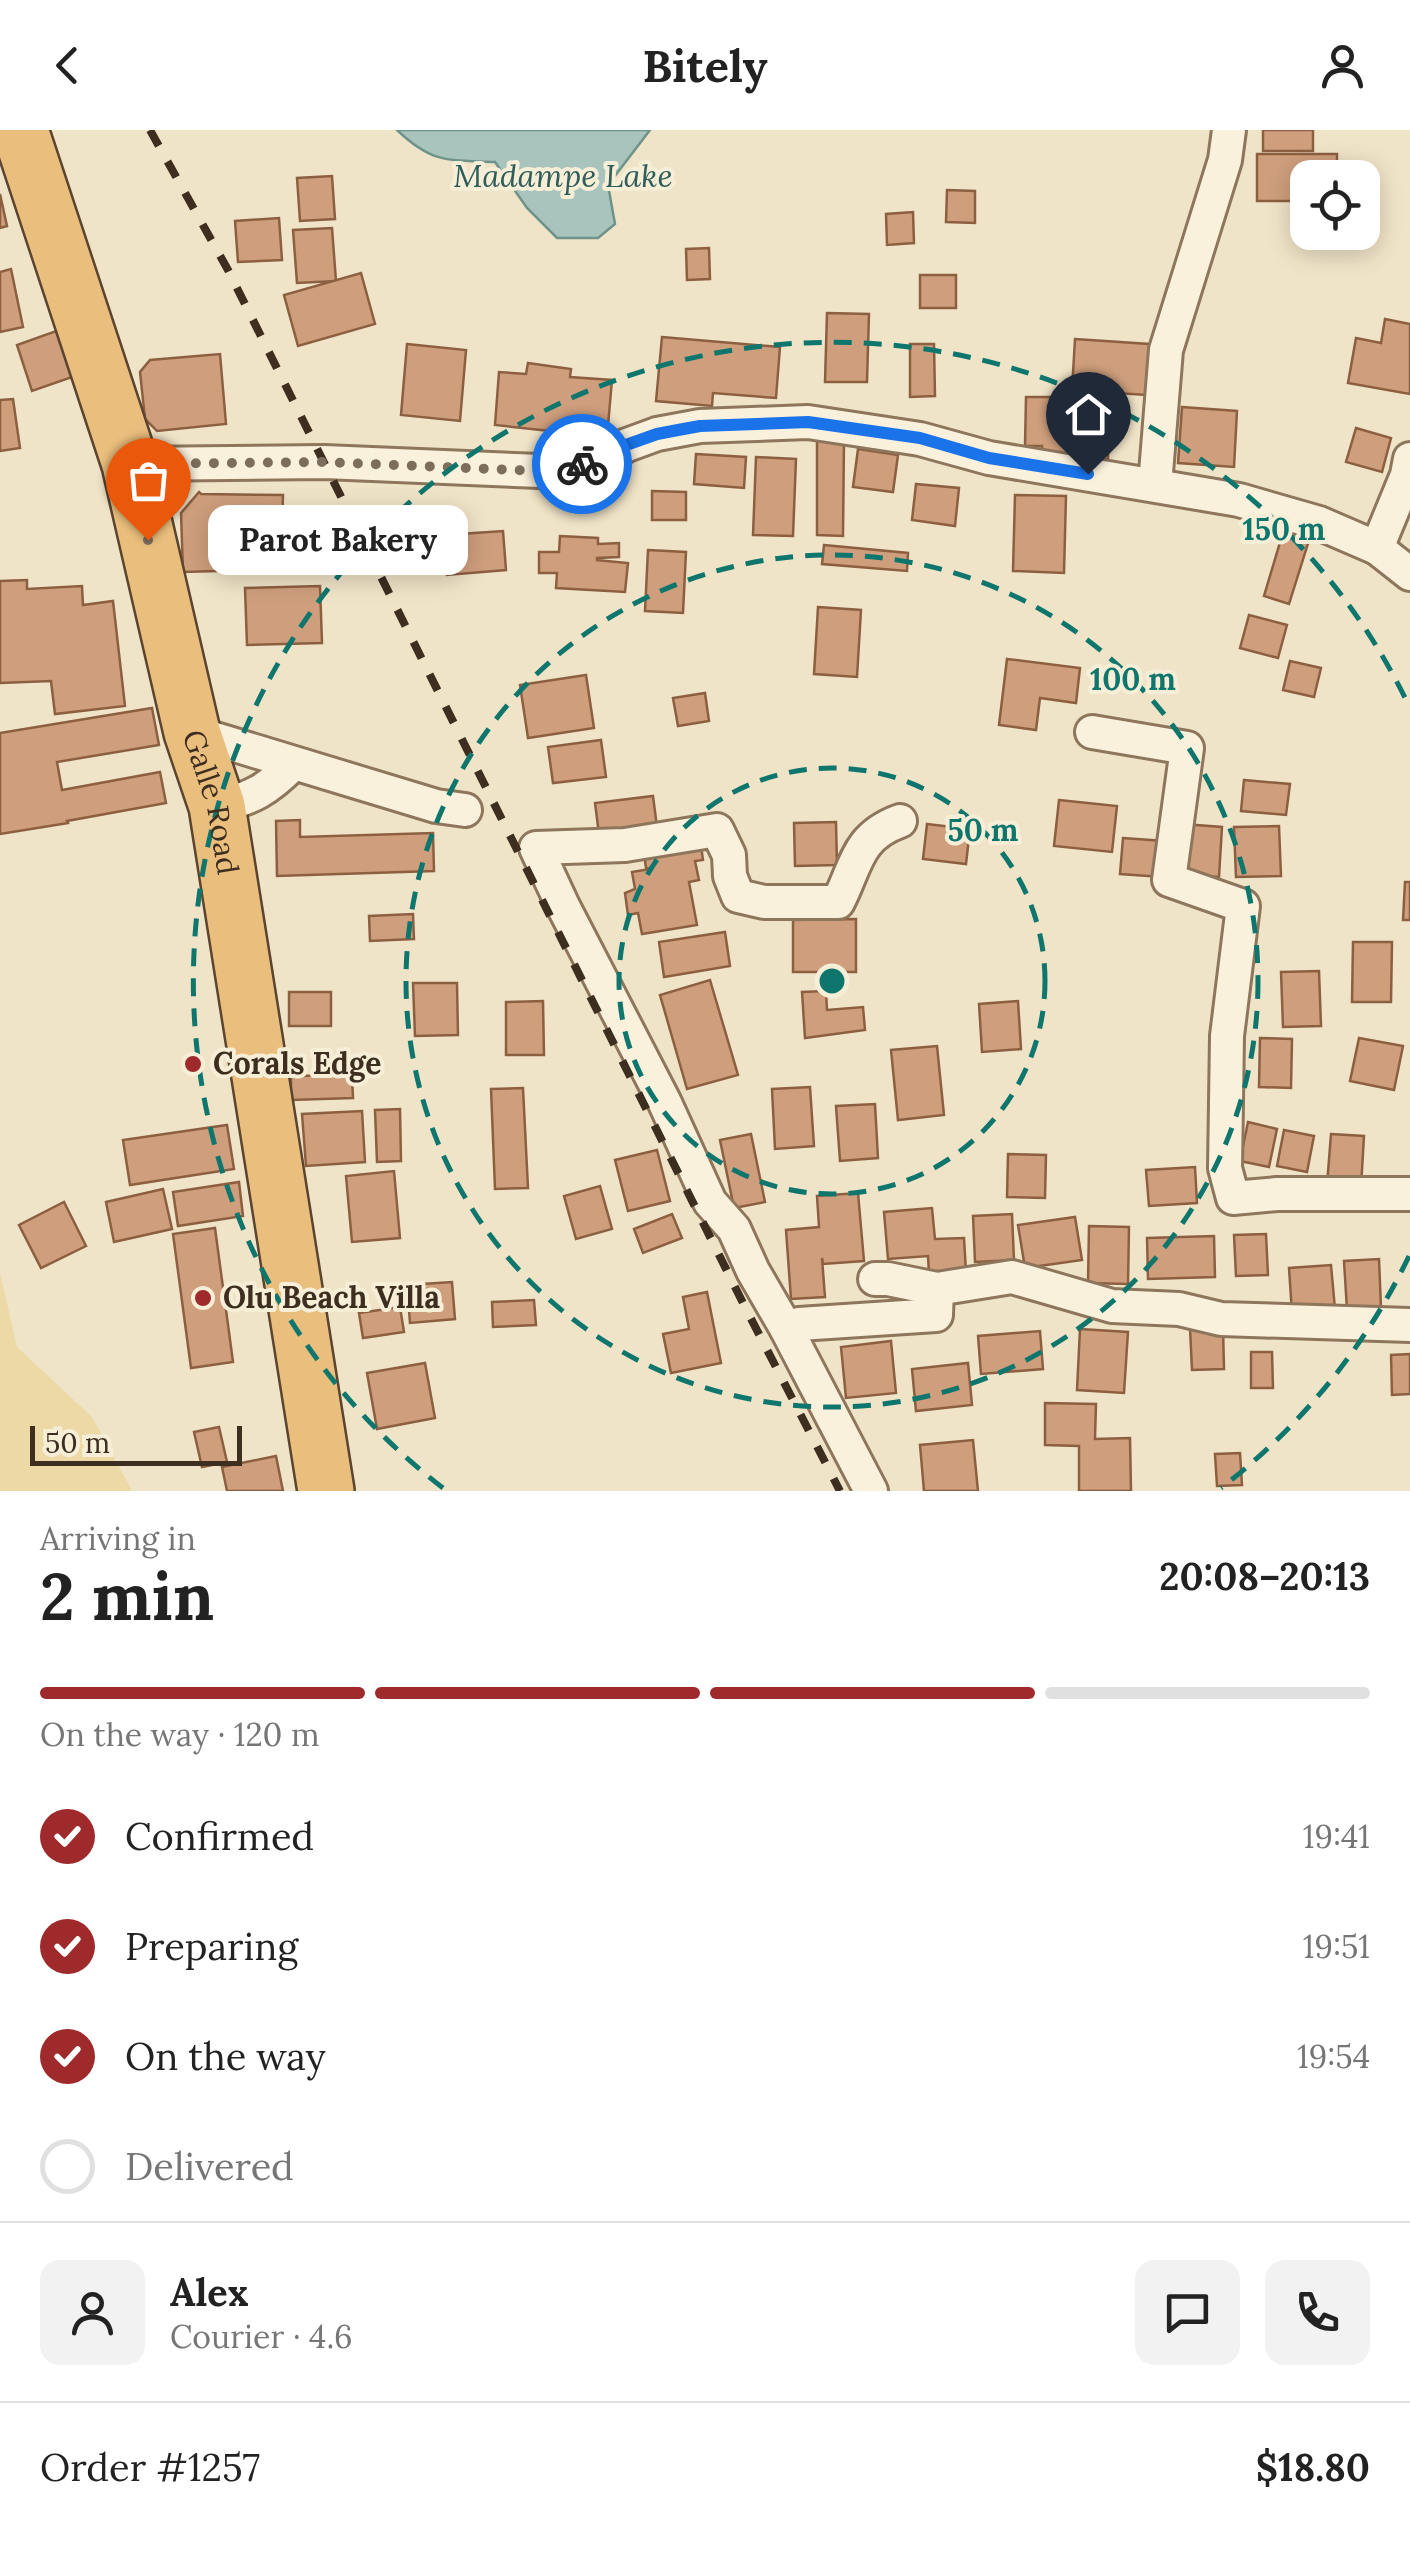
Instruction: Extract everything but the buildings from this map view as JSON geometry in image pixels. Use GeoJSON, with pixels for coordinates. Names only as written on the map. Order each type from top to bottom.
{"type":"FeatureCollection","features":[{"type":"Feature","properties":{"kind":"highway","name":"Galle Road"},"geometry":{"type":"LineString","coordinates":[[20,130],[130,464],[192,732],[218,806],[326,1491]]}},
{"type":"Feature","properties":{"kind":"street"},"geometry":{"type":"LineString","coordinates":[[1155,485],[1166,350],[1224,160],[1229,130]]}},
{"type":"Feature","properties":{"kind":"street"},"geometry":{"type":"LineString","coordinates":[[130,464],[324,462],[540,471],[603,458],[657,434],[700,426],[808,422],[920,438],[989,458],[1255,505],[1319,523],[1377,548],[1410,574]]}},
{"type":"Feature","properties":{"kind":"street"},"geometry":{"type":"LineString","coordinates":[[1377,548],[1410,459]]}},
{"type":"Feature","properties":{"kind":"street"},"geometry":{"type":"LineString","coordinates":[[192,732],[436,806],[465,810]]}},
{"type":"Feature","properties":{"kind":"street"},"geometry":{"type":"LineString","coordinates":[[1092,732],[1187,748],[1170,880],[1242,906],[1227,1036],[1224,1168],[1233,1198],[1277,1194],[1410,1194]]}},
{"type":"Feature","properties":{"kind":"street"},"geometry":{"type":"LineString","coordinates":[[218,806],[244,800],[272,784],[293,764]]}},
{"type":"Feature","properties":{"kind":"street"},"geometry":{"type":"LineString","coordinates":[[871,1491],[734,1229],[710,1202],[664,1101],[536,848],[625,844],[718,830],[729,855],[730,876],[738,896],[764,902],[838,902],[858,852],[882,828],[900,821]]}},
{"type":"Feature","properties":{"kind":"street"},"geometry":{"type":"LineString","coordinates":[[875,1279],[937,1289],[1012,1277],[1112,1306],[1179,1309],[1221,1319],[1410,1324]]}},
{"type":"Feature","properties":{"kind":"street"},"geometry":{"type":"LineString","coordinates":[[786,1328],[936,1315],[937,1289]]}},
{"type":"Feature","properties":{"kind":"sand"},"geometry":{"type":"Polygon","coordinates":[[[0,1273],[17,1347],[92,1417],[132,1491],[0,1491],[0,1273]]]}},
{"type":"Feature","properties":{"kind":"water","name":"Madampe Lake"},"geometry":{"type":"Polygon","coordinates":[[[397,130],[650,130],[608,185],[615,224],[598,238],[557,238],[527,208],[495,162],[431,155],[397,130]]]}},
{"type":"Feature","properties":{"kind":"railway"},"geometry":{"type":"LineString","coordinates":[[150,130],[228,270],[840,1491]]}},
{"type":"Feature","properties":{"kind":"way so far"},"geometry":{"type":"LineString","coordinates":[[148,540],[130,464],[324,462],[540,471],[582,464]]}},
{"type":"Feature","properties":{"kind":"place","name":"Parot Bakery"},"geometry":{"type":"Point","coordinates":[148,540]}},
{"type":"Feature","properties":{"kind":"place","name":"Corals Edge"},"geometry":{"type":"Point","coordinates":[193,1064]}},
{"type":"Feature","properties":{"kind":"place","name":"Olu Beach Villa"},"geometry":{"type":"Point","coordinates":[203,1298]}},
{"type":"Feature","properties":{"kind":"route"},"geometry":{"type":"LineString","coordinates":[[582,464],[657,434],[678,430],[808,422],[920,438],[989,458],[1088,474]]}}]}
